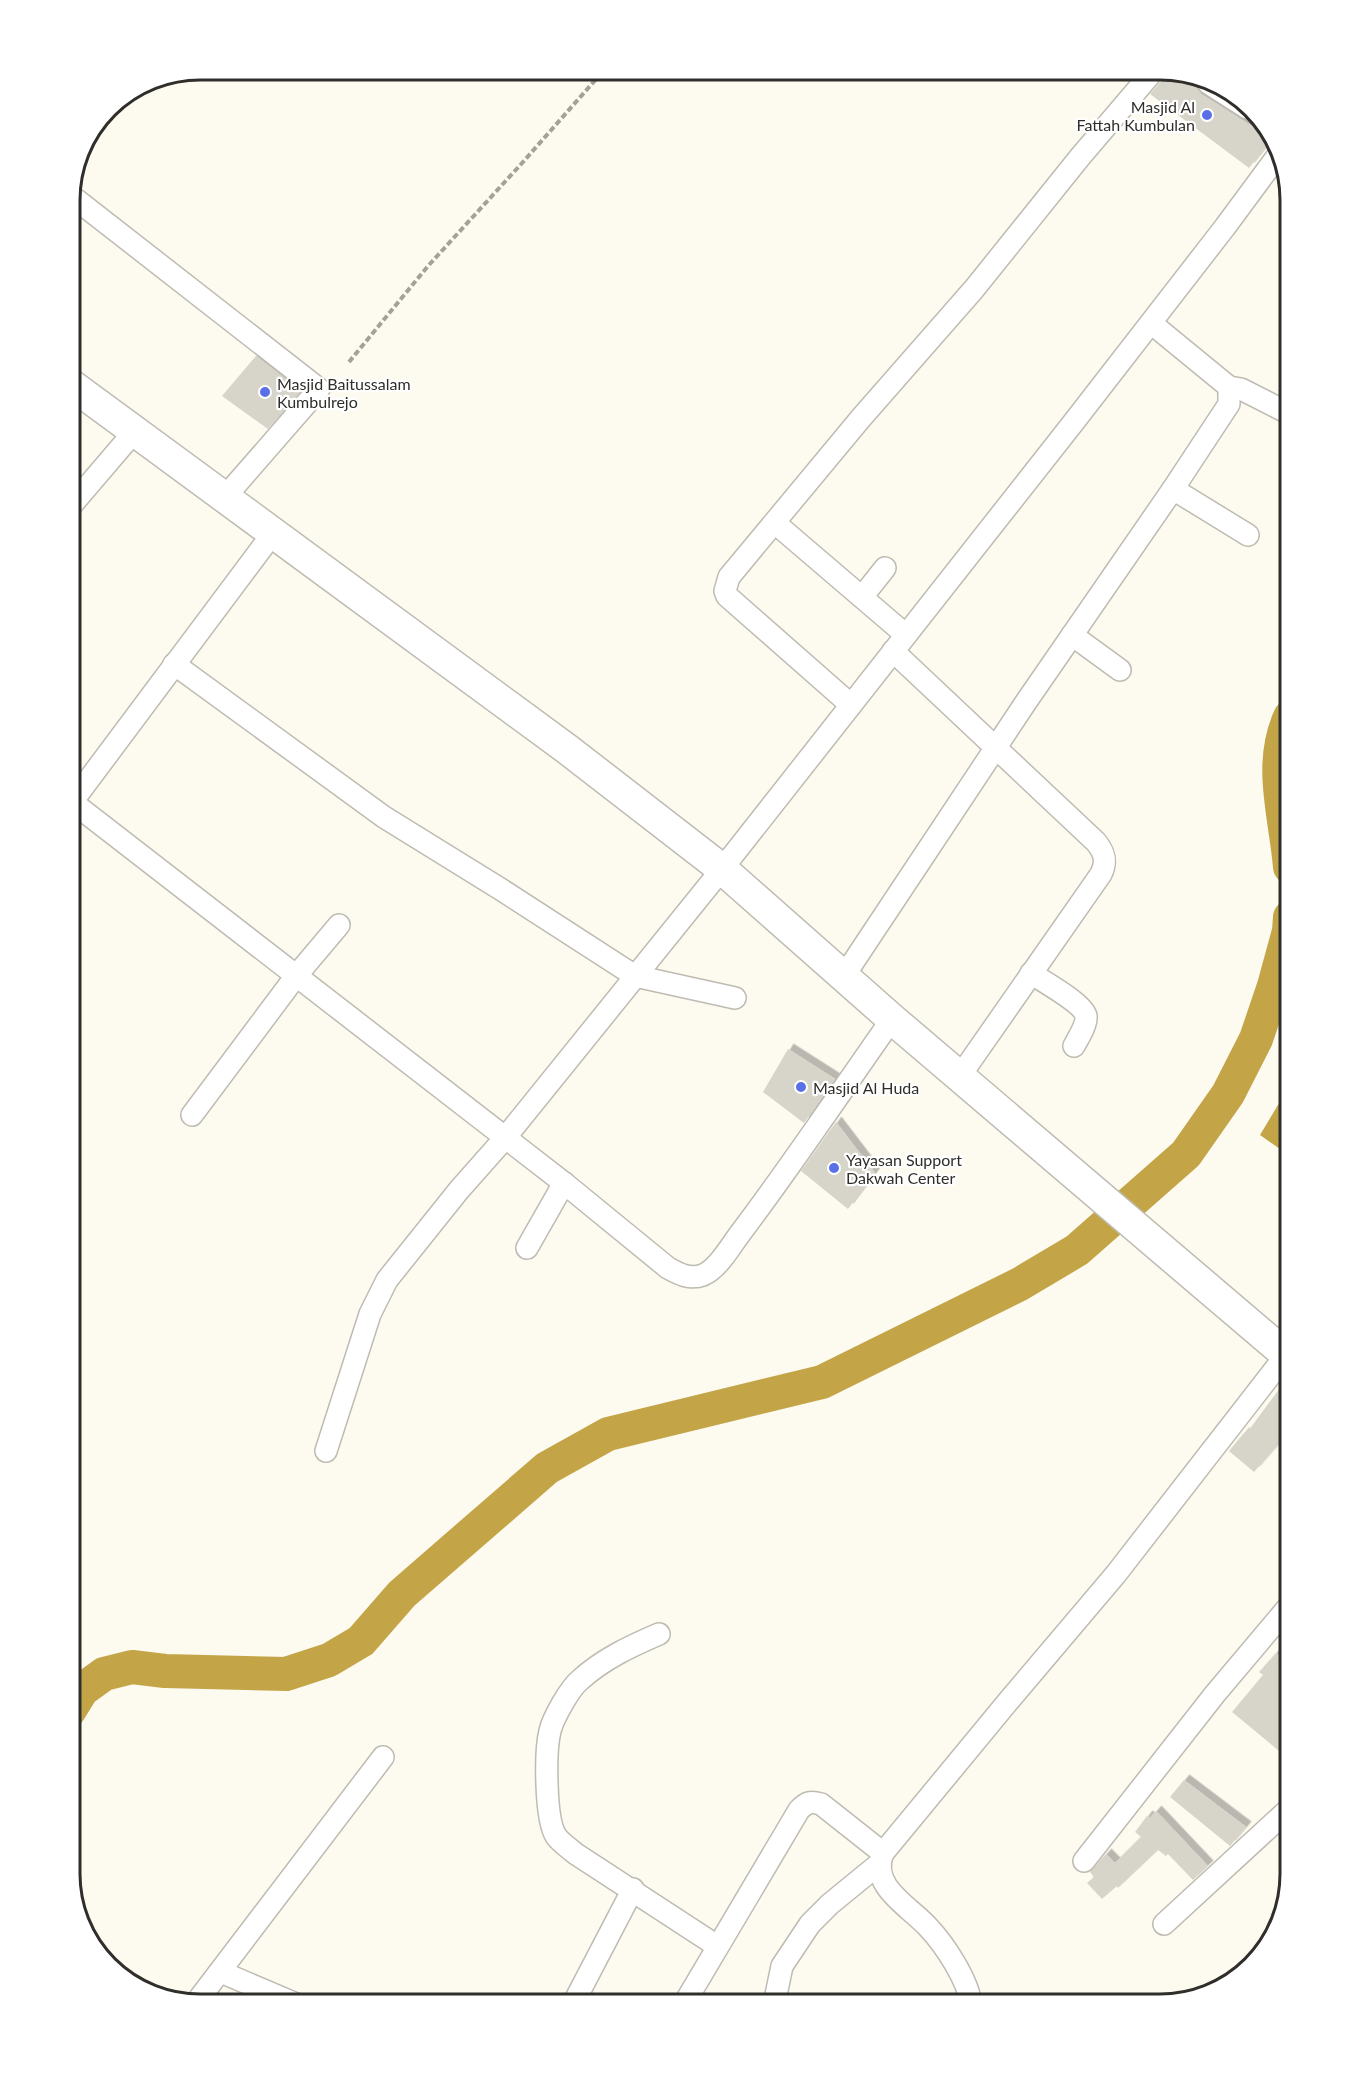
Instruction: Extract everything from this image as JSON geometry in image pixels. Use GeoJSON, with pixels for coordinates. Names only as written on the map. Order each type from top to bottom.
{"type":"FeatureCollection","features":[{"type":"Feature","properties":{"kind":"main road"},"geometry":{"type":"LineString","coordinates":[[80,391],[558,742],[722,869],[892,1019],[1280,1350]]}},
{"type":"Feature","properties":{"kind":"street"},"geometry":{"type":"LineString","coordinates":[[851,705],[727,596],[724,591],[729,577],[861,418],[974,289],[1146,80]]}},
{"type":"Feature","properties":{"kind":"street"},"geometry":{"type":"LineString","coordinates":[[326,1451],[377,1297],[402,1261],[423,1238],[459,1190],[505,1138],[722,869],[1151,323],[1273,161]]}},
{"type":"Feature","properties":{"kind":"street"},"geometry":{"type":"LineString","coordinates":[[80,203],[319,389],[225,498]]}},
{"type":"Feature","properties":{"kind":"street"},"geometry":{"type":"LineString","coordinates":[[1151,323],[1229,387],[1240,389],[1280,409]]}},
{"type":"Feature","properties":{"kind":"street"},"geometry":{"type":"LineString","coordinates":[[844,976],[1229,404],[1229,387]]}},
{"type":"Feature","properties":{"kind":"street"},"geometry":{"type":"LineString","coordinates":[[80,495],[134,432]]}},
{"type":"Feature","properties":{"kind":"street"},"geometry":{"type":"LineString","coordinates":[[1173,489],[1248,535]]}},
{"type":"Feature","properties":{"kind":"street"},"geometry":{"type":"LineString","coordinates":[[775,523],[862,597],[900,643],[997,748],[1096,842],[1105,857],[1105,867],[1101,874],[960,1076]]}},
{"type":"Feature","properties":{"kind":"street"},"geometry":{"type":"LineString","coordinates":[[80,792],[273,533]]}},
{"type":"Feature","properties":{"kind":"street"},"geometry":{"type":"LineString","coordinates":[[862,597],[885,568]]}},
{"type":"Feature","properties":{"kind":"street"},"geometry":{"type":"LineString","coordinates":[[1072,635],[1120,670]]}},
{"type":"Feature","properties":{"kind":"street"},"geometry":{"type":"LineString","coordinates":[[174,664],[384,817],[635,976],[735,998]]}},
{"type":"Feature","properties":{"kind":"street"},"geometry":{"type":"LineString","coordinates":[[80,811],[564,1183],[668,1268],[681,1275],[693,1277],[704,1274],[716,1265],[759,1208],[892,1019]]}},
{"type":"Feature","properties":{"kind":"street"},"geometry":{"type":"LineString","coordinates":[[192,1115],[296,976],[339,925]]}},
{"type":"Feature","properties":{"kind":"street"},"geometry":{"type":"LineString","coordinates":[[1031,973],[1080,1006],[1086,1015],[1074,1046]]}},
{"type":"Feature","properties":{"kind":"street"},"geometry":{"type":"LineString","coordinates":[[527,1248],[564,1183]]}},
{"type":"Feature","properties":{"kind":"street"},"geometry":{"type":"LineString","coordinates":[[776,1994],[782,1966],[810,1924],[881,1858],[1011,1698],[1116,1574],[1280,1367]]}},
{"type":"Feature","properties":{"kind":"street"},"geometry":{"type":"LineString","coordinates":[[1084,1862],[1215,1694],[1280,1617]]}},
{"type":"Feature","properties":{"kind":"street"},"geometry":{"type":"LineString","coordinates":[[659,1634],[618,1653],[578,1681],[558,1712],[550,1731],[546,1775],[548,1802],[555,1835],[576,1854],[633,1889],[717,1946]]}},
{"type":"Feature","properties":{"kind":"street"},"geometry":{"type":"LineString","coordinates":[[204,1993],[383,1757]]}},
{"type":"Feature","properties":{"kind":"street"},"geometry":{"type":"LineString","coordinates":[[690,1994],[799,1810],[806,1802],[821,1804],[881,1858]]}},
{"type":"Feature","properties":{"kind":"street"},"geometry":{"type":"LineString","coordinates":[[1164,1924],[1280,1817]]}},
{"type":"Feature","properties":{"kind":"street"},"geometry":{"type":"LineString","coordinates":[[881,1858],[880,1875],[893,1894],[929,1928],[963,1977],[970,1994]]}},
{"type":"Feature","properties":{"kind":"street"},"geometry":{"type":"LineString","coordinates":[[579,1993],[633,1889]]}},
{"type":"Feature","properties":{"kind":"street"},"geometry":{"type":"LineString","coordinates":[[221,1972],[270,1993]]}},
{"type":"Feature","properties":{"kind":"path"},"geometry":{"type":"LineString","coordinates":[[349,362],[428,266],[595,80]]}},
{"type":"Feature","properties":{"kind":"shaded area"},"geometry":{"type":"Polygon","coordinates":[[[1280,1102],[1280,1149],[1260,1135],[1280,1102]]]}},
{"type":"Feature","properties":{"kind":"building","name":"Masjid Al Fattah Kumbulan"},"geometry":{"type":"Polygon","coordinates":[[[1162,80],[1196,86],[1201,94],[1257,129],[1266,146],[1249,168],[1150,94],[1162,80]]]}},
{"type":"Feature","properties":{"kind":"building","name":"Masjid Baitussalam Kumbulrejo"},"geometry":{"type":"Polygon","coordinates":[[[256,356],[301,391],[268,429],[222,396],[256,356]]]}},
{"type":"Feature","properties":{"kind":"building","name":"Masjid Al Huda"},"geometry":{"type":"Polygon","coordinates":[[[788,1049],[835,1079],[804,1123],[763,1092],[788,1049]]]}},
{"type":"Feature","properties":{"kind":"building","name":"Yayasan Support Dakwah Center"},"geometry":{"type":"Polygon","coordinates":[[[836,1122],[875,1173],[848,1209],[801,1171],[836,1122]]]}},
{"type":"Feature","properties":{"kind":"building"},"geometry":{"type":"Polygon","coordinates":[[[1280,1388],[1280,1442],[1254,1472],[1229,1451],[1244,1433],[1246,1434],[1280,1388]]]}},
{"type":"Feature","properties":{"kind":"building"},"geometry":{"type":"Polygon","coordinates":[[[1276,1653],[1280,1656],[1280,1752],[1232,1712],[1263,1675],[1259,1672],[1276,1653]]]}},
{"type":"Feature","properties":{"kind":"building"},"geometry":{"type":"Polygon","coordinates":[[[1184,1780],[1246,1827],[1230,1846],[1170,1797],[1184,1780]]]}},
{"type":"Feature","properties":{"kind":"building"},"geometry":{"type":"Polygon","coordinates":[[[1156,1811],[1208,1866],[1193,1880],[1168,1854],[1166,1856],[1158,1850],[1118,1888],[1117,1886],[1102,1899],[1087,1883],[1094,1877],[1090,1872],[1106,1854],[1115,1863],[1141,1837],[1135,1832],[1147,1816],[1150,1818],[1156,1811]]]}},
{"type":"Feature","properties":{"kind":"waterway"},"geometry":{"type":"LineString","coordinates":[[1280,754],[1280,791]]}},
{"type":"Feature","properties":{"kind":"waterway"},"geometry":{"type":"LineString","coordinates":[[80,1693],[104,1674],[132,1667],[165,1671],[286,1674],[329,1660],[361,1641],[402,1594],[547,1468],[608,1434],[822,1382],[1020,1284],[1077,1250],[1186,1154],[1228,1094],[1256,1039],[1280,964]]}},
{"type":"Feature","properties":{"kind":"place","name":"Masjid Al Fattah Kumbulan"},"geometry":{"type":"Point","coordinates":[1207,115]}},
{"type":"Feature","properties":{"kind":"place","name":"Masjid Baitussalam Kumbulrejo"},"geometry":{"type":"Point","coordinates":[265,392]}},
{"type":"Feature","properties":{"kind":"place","name":"Masjid Al Huda"},"geometry":{"type":"Point","coordinates":[801,1087]}},
{"type":"Feature","properties":{"kind":"place","name":"Yayasan Support Dakwah Center"},"geometry":{"type":"Point","coordinates":[834,1168]}}]}
